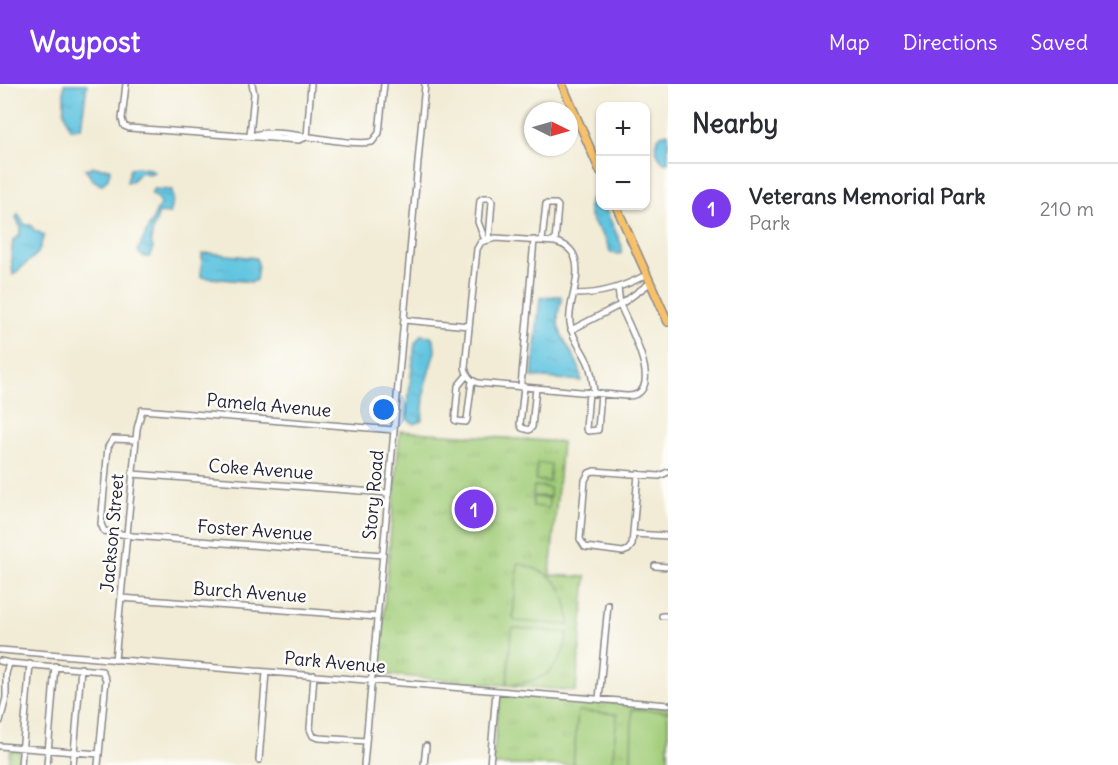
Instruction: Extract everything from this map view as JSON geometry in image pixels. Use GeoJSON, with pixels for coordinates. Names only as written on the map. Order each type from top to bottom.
{"type":"FeatureCollection","features":[{"type":"Feature","properties":{"kind":"main road"},"geometry":{"type":"LineString","coordinates":[[562,84],[596,162]]}},
{"type":"Feature","properties":{"kind":"main road"},"geometry":{"type":"LineString","coordinates":[[618,210],[668,322]]}},
{"type":"Feature","properties":{"kind":"street"},"geometry":{"type":"LineString","coordinates":[[126,84],[122,119],[124,126],[129,128],[250,136],[256,133],[366,143],[372,142],[379,133],[384,84]]}},
{"type":"Feature","properties":{"kind":"street"},"geometry":{"type":"LineString","coordinates":[[250,136],[254,94],[252,84]]}},
{"type":"Feature","properties":{"kind":"street"},"geometry":{"type":"LineString","coordinates":[[307,138],[311,84]]}},
{"type":"Feature","properties":{"kind":"street","name":"Story Road"},"geometry":{"type":"LineString","coordinates":[[364,765],[425,84]]}},
{"type":"Feature","properties":{"kind":"street"},"geometry":{"type":"LineString","coordinates":[[483,198],[490,198],[492,201],[487,240],[478,222],[480,200],[483,198]]}},
{"type":"Feature","properties":{"kind":"street"},"geometry":{"type":"LineString","coordinates":[[542,241],[546,204],[556,204],[558,206],[555,242]]}},
{"type":"Feature","properties":{"kind":"street"},"geometry":{"type":"LineString","coordinates":[[602,393],[598,430],[588,431],[586,429],[591,392],[588,363],[571,330],[569,321],[575,294],[575,258],[569,249],[555,242],[487,240],[481,242],[477,249],[465,366],[466,375],[472,381],[522,387],[591,392],[638,396],[646,391],[650,384],[651,374],[647,355],[620,305],[618,288]]}},
{"type":"Feature","properties":{"kind":"street"},"geometry":{"type":"LineString","coordinates":[[534,240],[522,387],[520,424],[522,428],[531,429],[533,426],[536,388]]}},
{"type":"Feature","properties":{"kind":"street"},"geometry":{"type":"LineString","coordinates":[[575,294],[594,294],[618,288],[646,275]]}},
{"type":"Feature","properties":{"kind":"street"},"geometry":{"type":"LineString","coordinates":[[571,330],[620,305],[650,283]]}},
{"type":"Feature","properties":{"kind":"street"},"geometry":{"type":"LineString","coordinates":[[404,320],[469,326]]}},
{"type":"Feature","properties":{"kind":"street"},"geometry":{"type":"LineString","coordinates":[[466,375],[458,386],[456,421],[466,422],[467,420],[472,381]]}},
{"type":"Feature","properties":{"kind":"street","name":"Pamela Avenue"},"geometry":{"type":"LineString","coordinates":[[142,410],[394,430]]}},
{"type":"Feature","properties":{"kind":"street","name":"Jackson Street"},"geometry":{"type":"LineString","coordinates":[[115,660],[132,474],[142,410]]}},
{"type":"Feature","properties":{"kind":"street","name":"Foster Avenue"},"geometry":{"type":"LineString","coordinates":[[136,440],[113,440],[108,447],[101,528],[108,532],[383,555]]}},
{"type":"Feature","properties":{"kind":"street"},"geometry":{"type":"LineString","coordinates":[[638,474],[632,545],[623,552],[585,547],[580,539],[586,476],[594,471],[638,474],[660,476],[668,472]]}},
{"type":"Feature","properties":{"kind":"street","name":"Coke Avenue"},"geometry":{"type":"LineString","coordinates":[[132,474],[388,493]]}},
{"type":"Feature","properties":{"kind":"street"},"geometry":{"type":"LineString","coordinates":[[634,534],[668,536]]}},
{"type":"Feature","properties":{"kind":"street"},"geometry":{"type":"LineString","coordinates":[[655,566],[668,567]]}},
{"type":"Feature","properties":{"kind":"street","name":"Burch Avenue"},"geometry":{"type":"LineString","coordinates":[[120,598],[377,617]]}},
{"type":"Feature","properties":{"kind":"street"},"geometry":{"type":"LineString","coordinates":[[599,699],[608,605]]}},
{"type":"Feature","properties":{"kind":"street","name":"Park Avenue"},"geometry":{"type":"LineString","coordinates":[[0,650],[668,705]]}},
{"type":"Feature","properties":{"kind":"street"},"geometry":{"type":"LineString","coordinates":[[0,661],[99,670],[104,673],[99,765]]}},
{"type":"Feature","properties":{"kind":"street"},"geometry":{"type":"LineString","coordinates":[[0,721],[7,694],[3,670],[9,663]]}},
{"type":"Feature","properties":{"kind":"street"},"geometry":{"type":"LineString","coordinates":[[21,765],[30,664]]}},
{"type":"Feature","properties":{"kind":"street"},"geometry":{"type":"LineString","coordinates":[[47,765],[55,666]]}},
{"type":"Feature","properties":{"kind":"street"},"geometry":{"type":"LineString","coordinates":[[73,765],[81,668]]}},
{"type":"Feature","properties":{"kind":"street"},"geometry":{"type":"LineString","coordinates":[[259,760],[266,672]]}},
{"type":"Feature","properties":{"kind":"street"},"geometry":{"type":"LineString","coordinates":[[314,675],[310,729],[313,736],[366,741]]}},
{"type":"Feature","properties":{"kind":"street"},"geometry":{"type":"LineString","coordinates":[[490,765],[496,691]]}},
{"type":"Feature","properties":{"kind":"street"},"geometry":{"type":"LineString","coordinates":[[0,746],[99,754]]}},
{"type":"Feature","properties":{"kind":"street"},"geometry":{"type":"LineString","coordinates":[[424,765],[426,746]]}},
{"type":"Feature","properties":{"kind":"green space"},"geometry":{"type":"Polygon","coordinates":[[[400,431],[562,442],[550,575],[586,577],[576,691],[378,674],[400,431]]]}},
{"type":"Feature","properties":{"kind":"green space"},"geometry":{"type":"Polygon","coordinates":[[[537,463],[551,464],[549,482],[536,480],[537,463]]]}},
{"type":"Feature","properties":{"kind":"green space"},"geometry":{"type":"Polygon","coordinates":[[[534,486],[550,488],[550,497],[533,496],[534,486]]]}},
{"type":"Feature","properties":{"kind":"green space"},"geometry":{"type":"Polygon","coordinates":[[[533,497],[549,498],[549,508],[533,506],[533,497]]]}},
{"type":"Feature","properties":{"kind":"green space"},"geometry":{"type":"Polygon","coordinates":[[[518,563],[541,571],[557,583],[566,600],[569,625],[515,621],[513,618],[518,563]]]}},
{"type":"Feature","properties":{"kind":"green space"},"geometry":{"type":"Polygon","coordinates":[[[514,628],[568,633],[561,657],[549,672],[531,681],[507,685],[511,632],[514,628]]]}},
{"type":"Feature","properties":{"kind":"green space"},"geometry":{"type":"Polygon","coordinates":[[[499,694],[668,708],[668,765],[493,765],[499,694]]]}},
{"type":"Feature","properties":{"kind":"green space"},"geometry":{"type":"Polygon","coordinates":[[[632,709],[668,712],[668,765],[631,765],[632,709]]]}},
{"type":"Feature","properties":{"kind":"green space"},"geometry":{"type":"Polygon","coordinates":[[[578,711],[617,714],[612,765],[573,765],[578,711]]]}},
{"type":"Feature","properties":{"kind":"green space"},"geometry":{"type":"Polygon","coordinates":[[[10,750],[20,751],[19,765],[8,765],[10,750]]]}},
{"type":"Feature","properties":{"kind":"water"},"geometry":{"type":"Polygon","coordinates":[[[64,84],[87,84],[81,128],[70,129],[64,111],[64,84]]]}},
{"type":"Feature","properties":{"kind":"water"},"geometry":{"type":"Polygon","coordinates":[[[668,133],[668,162],[664,162],[657,152],[656,145],[661,135],[668,133]]]}},
{"type":"Feature","properties":{"kind":"water"},"geometry":{"type":"Polygon","coordinates":[[[93,167],[111,169],[107,180],[101,185],[92,179],[85,169],[93,167]]]}},
{"type":"Feature","properties":{"kind":"water"},"geometry":{"type":"Polygon","coordinates":[[[135,167],[151,169],[154,172],[149,174],[140,172],[131,182],[127,182],[130,169],[135,167]]]}},
{"type":"Feature","properties":{"kind":"water"},"geometry":{"type":"Polygon","coordinates":[[[154,189],[172,190],[173,200],[169,214],[159,213],[153,229],[151,241],[153,248],[149,257],[145,257],[138,250],[160,204],[151,193],[154,189]]]}},
{"type":"Feature","properties":{"kind":"water"},"geometry":{"type":"Polygon","coordinates":[[[596,198],[596,210],[606,210],[622,246],[620,254],[611,253],[592,220],[589,210],[591,199],[596,198]]]}},
{"type":"Feature","properties":{"kind":"water"},"geometry":{"type":"Polygon","coordinates":[[[18,214],[25,225],[31,225],[34,230],[44,235],[38,253],[13,275],[11,257],[13,240],[19,236],[21,228],[16,218],[18,214]]]}},
{"type":"Feature","properties":{"kind":"water"},"geometry":{"type":"Polygon","coordinates":[[[202,254],[256,258],[258,264],[256,280],[252,282],[201,277],[202,254]]]}},
{"type":"Feature","properties":{"kind":"water"},"geometry":{"type":"Polygon","coordinates":[[[561,296],[558,324],[580,370],[581,381],[532,377],[540,298],[561,296]]]}},
{"type":"Feature","properties":{"kind":"water"},"geometry":{"type":"Polygon","coordinates":[[[421,335],[431,336],[434,340],[435,351],[425,385],[422,420],[415,424],[408,420],[407,410],[415,343],[421,335]]]}},
{"type":"Feature","properties":{"kind":"place","name":"Veterans Memorial Park"},"geometry":{"type":"Point","coordinates":[474,509]}}]}
